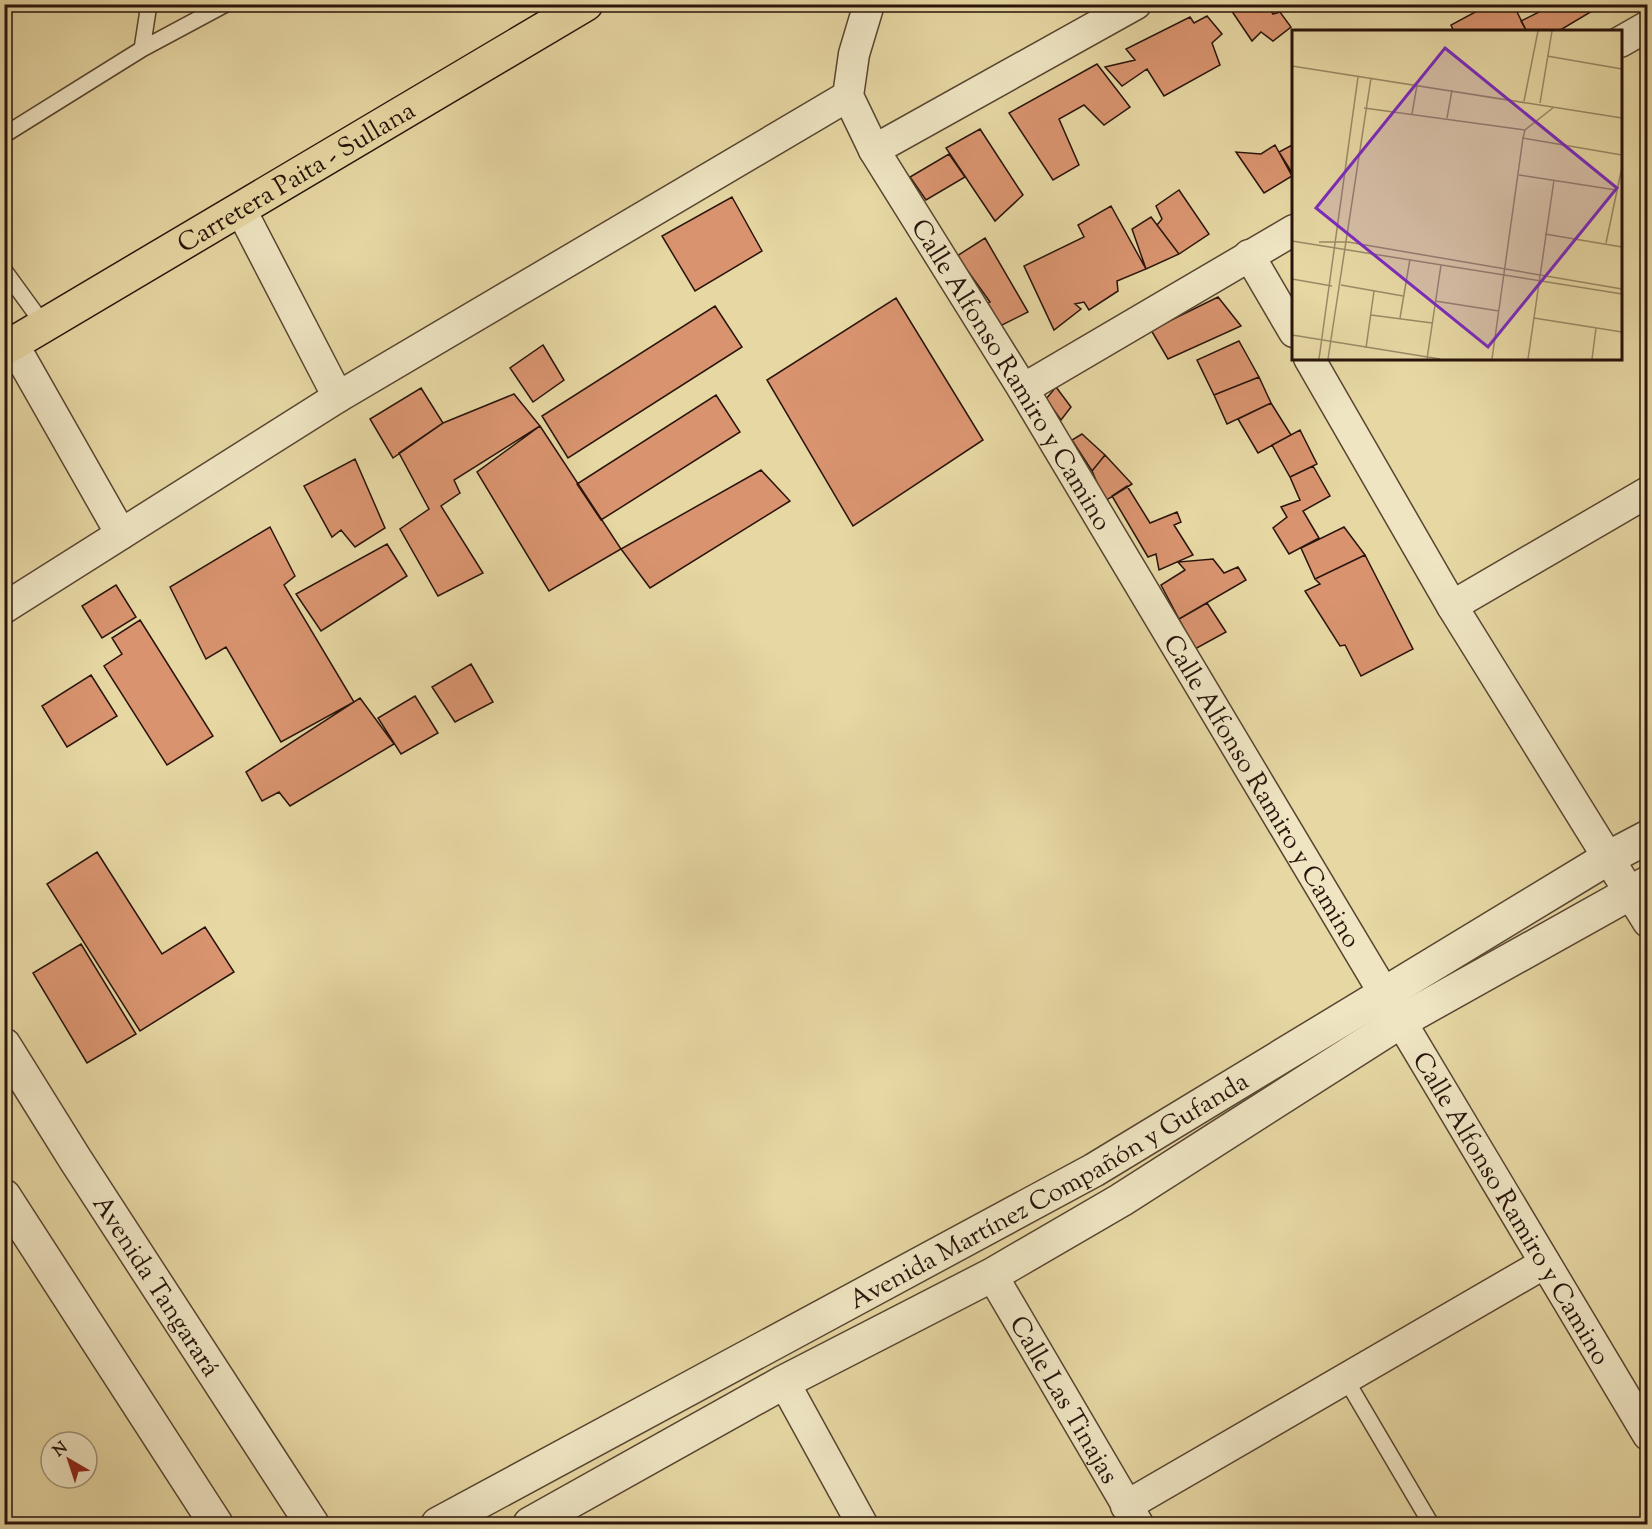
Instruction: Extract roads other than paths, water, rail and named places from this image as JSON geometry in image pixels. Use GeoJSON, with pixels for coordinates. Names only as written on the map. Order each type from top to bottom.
{"type":"FeatureCollection","features":[{"type":"Feature","properties":{"kind":"main road","name":"Carretera Paita - Sullana"},"geometry":{"type":"LineString","coordinates":[[9,347],[586,4]]}},
{"type":"Feature","properties":{"kind":"street"},"geometry":{"type":"LineString","coordinates":[[4,608],[338,397],[848,96],[854,54],[869,4]]}},
{"type":"Feature","properties":{"kind":"street"},"geometry":{"type":"LineString","coordinates":[[874,150],[1136,4]]}},
{"type":"Feature","properties":{"kind":"street"},"geometry":{"type":"LineString","coordinates":[[1622,41],[1647,26]]}},
{"type":"Feature","properties":{"kind":"street","name":"Calle Alfonso Ramiro y Camino"},"geometry":{"type":"LineString","coordinates":[[848,96],[874,150],[1023,389],[1647,1435]]}},
{"type":"Feature","properties":{"kind":"street"},"geometry":{"type":"LineString","coordinates":[[241,210],[338,397]]}},
{"type":"Feature","properties":{"kind":"street"},"geometry":{"type":"LineString","coordinates":[[1023,389],[1292,231]]}},
{"type":"Feature","properties":{"kind":"street"},"geometry":{"type":"LineString","coordinates":[[1250,255],[1292,330]]}},
{"type":"Feature","properties":{"kind":"street"},"geometry":{"type":"LineString","coordinates":[[9,347],[121,534]]}},
{"type":"Feature","properties":{"kind":"street"},"geometry":{"type":"LineString","coordinates":[[1310,360],[1452,606],[1608,858],[1638,888],[1647,922]]}},
{"type":"Feature","properties":{"kind":"street"},"geometry":{"type":"LineString","coordinates":[[1452,606],[1647,492]]}},
{"type":"Feature","properties":{"kind":"street","name":"Avenida Martínez Compañón y Gufanda"},"geometry":{"type":"LineString","coordinates":[[438,1524],[1094,1170],[1608,858],[1647,837]]}},
{"type":"Feature","properties":{"kind":"street","name":"Avenida Martínez Compañón y Gufanda"},"geometry":{"type":"LineString","coordinates":[[530,1524],[784,1382],[992,1275],[1120,1200],[1401,1021],[1638,888]]}},
{"type":"Feature","properties":{"kind":"street","name":"Avenida Tangarará"},"geometry":{"type":"LineString","coordinates":[[4,1045],[75,1159],[312,1524]]}},
{"type":"Feature","properties":{"kind":"street"},"geometry":{"type":"LineString","coordinates":[[4,1196],[216,1524]]}},
{"type":"Feature","properties":{"kind":"street"},"geometry":{"type":"LineString","coordinates":[[1132,1515],[1345,1378],[1545,1263]]}},
{"type":"Feature","properties":{"kind":"street","name":"Calle Las Tinajas"},"geometry":{"type":"LineString","coordinates":[[992,1275],[1132,1515]]}},
{"type":"Feature","properties":{"kind":"street"},"geometry":{"type":"LineString","coordinates":[[784,1382],[862,1524]]}},
{"type":"Feature","properties":{"kind":"lane"},"geometry":{"type":"LineString","coordinates":[[142,50],[149,4]]}},
{"type":"Feature","properties":{"kind":"lane"},"geometry":{"type":"LineString","coordinates":[[4,135],[142,50],[226,4]]}},
{"type":"Feature","properties":{"kind":"lane"},"geometry":{"type":"LineString","coordinates":[[4,270],[44,325]]}},
{"type":"Feature","properties":{"kind":"lane"},"geometry":{"type":"LineString","coordinates":[[1345,1378],[1431,1524]]}}]}
